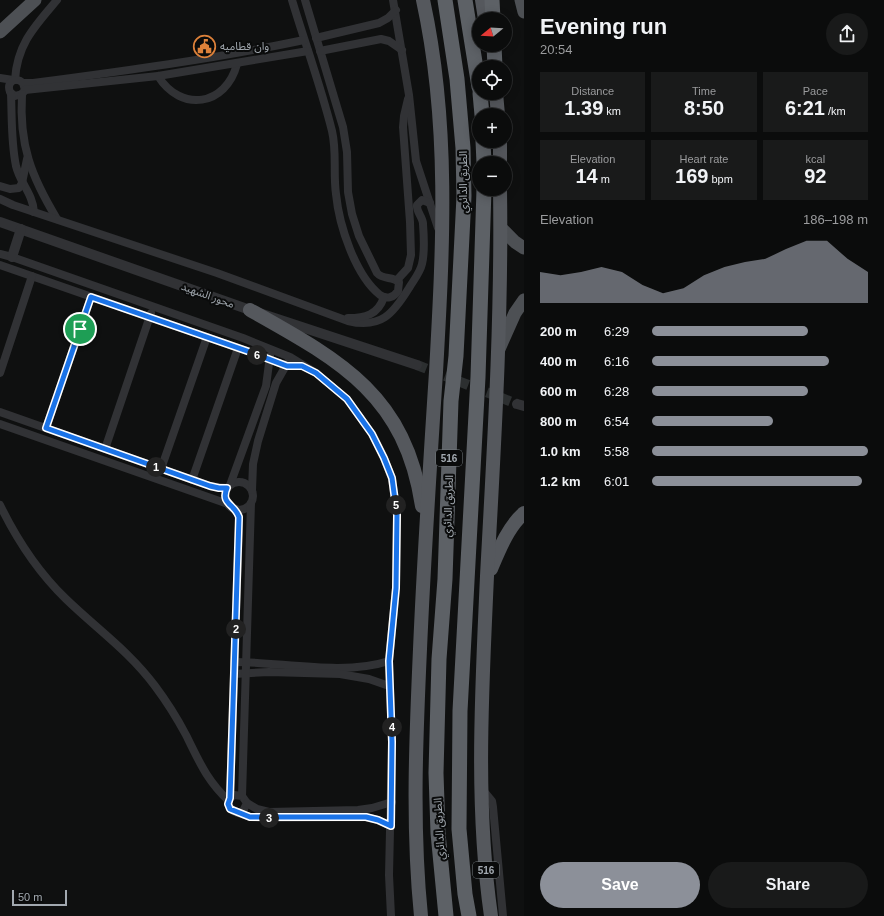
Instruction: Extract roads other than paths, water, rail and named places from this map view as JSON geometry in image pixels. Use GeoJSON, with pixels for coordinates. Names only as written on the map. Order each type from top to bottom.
{"type":"FeatureCollection","features":[{"type":"Feature","properties":{"kind":"highway","name":"الطريق الدائري"},"geometry":{"type":"LineString","coordinates":[[421,916],[416,838],[416,736],[425,532],[442,283],[443,240],[443,172],[441,139],[435,69],[423,0]]}},
{"type":"Feature","properties":{"kind":"highway","name":"الطريق الدائري"},"geometry":{"type":"LineString","coordinates":[[445,0],[457,79],[463,148],[464,196],[456,356],[451,401],[446,579],[439,659],[436,780],[438,834],[446,916]]}},
{"type":"Feature","properties":{"kind":"highway"},"geometry":{"type":"LineString","coordinates":[[465,0],[475,60]]}},
{"type":"Feature","properties":{"kind":"highway"},"geometry":{"type":"LineString","coordinates":[[482,0],[484,12]]}},
{"type":"Feature","properties":{"kind":"highway"},"geometry":{"type":"LineString","coordinates":[[492,0],[493,12]]}},
{"type":"Feature","properties":{"kind":"highway","name":"الطريق الدائري"},"geometry":{"type":"LineString","coordinates":[[469,916],[465,894],[459,828],[460,711],[478,370],[484,196]]}},
{"type":"Feature","properties":{"kind":"highway","name":"516"},"geometry":{"type":"LineString","coordinates":[[491,916],[487,890],[481,788],[484,638],[498,352],[501,228],[500,196]]}},
{"type":"Feature","properties":{"kind":"highway"},"geometry":{"type":"LineString","coordinates":[[250,310],[308,342],[338,363],[380,402],[403,438],[412,462],[420,492],[425,532]]}},
{"type":"Feature","properties":{"kind":"highway"},"geometry":{"type":"LineString","coordinates":[[487,577],[512,526],[524,513]]}},
{"type":"Feature","properties":{"kind":"main road"},"geometry":{"type":"LineString","coordinates":[[0,32],[35,0]]}},
{"type":"Feature","properties":{"kind":"main road"},"geometry":{"type":"LineString","coordinates":[[521,0],[524,12]]}},
{"type":"Feature","properties":{"kind":"main road"},"geometry":{"type":"LineString","coordinates":[[501,228],[515,242],[524,248]]}},
{"type":"Feature","properties":{"kind":"main road"},"geometry":{"type":"LineString","coordinates":[[498,352],[509,326],[524,300]]}},
{"type":"Feature","properties":{"kind":"street"},"geometry":{"type":"LineString","coordinates":[[34,212],[33,201],[22,183],[16,166],[9,83],[16,68],[24,43],[32,30],[57,0]]}},
{"type":"Feature","properties":{"kind":"street"},"geometry":{"type":"LineString","coordinates":[[292,0],[333,136],[336,155],[336,193],[343,229],[362,272],[374,288],[384,297],[392,297],[397,293],[399,285],[397,280]]}},
{"type":"Feature","properties":{"kind":"street"},"geometry":{"type":"LineString","coordinates":[[305,0],[344,127],[348,152],[348,192],[355,225],[376,273],[381,277],[397,280]]}},
{"type":"Feature","properties":{"kind":"street"},"geometry":{"type":"LineString","coordinates":[[393,0],[410,95],[416,161],[443,240]]}},
{"type":"Feature","properties":{"kind":"street"},"geometry":{"type":"LineString","coordinates":[[316,38],[379,23],[388,18],[396,10]]}},
{"type":"Feature","properties":{"kind":"street"},"geometry":{"type":"LineString","coordinates":[[320,51],[381,39],[389,41],[402,50]]}},
{"type":"Feature","properties":{"kind":"street"},"geometry":{"type":"LineString","coordinates":[[11,94],[15,96],[23,89],[104,73],[235,54],[304,40]]}},
{"type":"Feature","properties":{"kind":"street"},"geometry":{"type":"LineString","coordinates":[[23,89],[158,76],[308,52]]}},
{"type":"Feature","properties":{"kind":"street"},"geometry":{"type":"LineString","coordinates":[[158,76],[166,87],[176,95],[189,100],[198,100],[212,97],[222,91],[232,79],[237,64]]}},
{"type":"Feature","properties":{"kind":"street"},"geometry":{"type":"LineString","coordinates":[[104,73],[105,82]]}},
{"type":"Feature","properties":{"kind":"street"},"geometry":{"type":"LineString","coordinates":[[0,78],[9,83],[21,81],[23,89],[21,121],[27,159],[40,190],[57,219]]}},
{"type":"Feature","properties":{"kind":"street"},"geometry":{"type":"LineString","coordinates":[[397,280],[406,272],[410,263],[411,255],[404,116],[410,95]]}},
{"type":"Feature","properties":{"kind":"street"},"geometry":{"type":"LineString","coordinates":[[0,186],[15,190],[19,188],[22,183],[27,159]]}},
{"type":"Feature","properties":{"kind":"street"},"geometry":{"type":"LineString","coordinates":[[0,199],[13,205],[149,252],[217,273],[348,321],[362,324],[381,320],[388,316],[398,306],[414,280],[422,265],[423,256],[424,222],[417,210],[417,205],[422,200],[430,203]]}},
{"type":"Feature","properties":{"kind":"street","name":"محور الشهيد"},"geometry":{"type":"LineString","coordinates":[[0,222],[250,310],[417,365]]}},
{"type":"Feature","properties":{"kind":"street"},"geometry":{"type":"LineString","coordinates":[[12,257],[21,229]]}},
{"type":"Feature","properties":{"kind":"street"},"geometry":{"type":"LineString","coordinates":[[0,254],[154,307],[290,357],[302,366],[316,373],[347,399],[372,434],[392,478],[397,515],[396,588],[389,661],[392,742],[392,802],[389,875],[391,916]]}},
{"type":"Feature","properties":{"kind":"street"},"geometry":{"type":"LineString","coordinates":[[0,265],[287,366],[302,366]]}},
{"type":"Feature","properties":{"kind":"street"},"geometry":{"type":"LineString","coordinates":[[406,272],[414,280]]}},
{"type":"Feature","properties":{"kind":"street"},"geometry":{"type":"LineString","coordinates":[[0,373],[32,276]]}},
{"type":"Feature","properties":{"kind":"street"},"geometry":{"type":"LineString","coordinates":[[46,428],[91,297]]}},
{"type":"Feature","properties":{"kind":"street"},"geometry":{"type":"LineString","coordinates":[[335,316],[356,318],[367,316],[380,307],[384,297]]}},
{"type":"Feature","properties":{"kind":"street"},"geometry":{"type":"LineString","coordinates":[[105,449],[154,307]]}},
{"type":"Feature","properties":{"kind":"street"},"geometry":{"type":"LineString","coordinates":[[161,469],[207,337]]}},
{"type":"Feature","properties":{"kind":"street"},"geometry":{"type":"LineString","coordinates":[[192,480],[238,348]]}},
{"type":"Feature","properties":{"kind":"street"},"geometry":{"type":"LineString","coordinates":[[272,350],[269,359],[269,372],[266,386],[225,496],[239,517],[229,800],[230,809],[256,818],[366,817],[378,820],[391,826]]}},
{"type":"Feature","properties":{"kind":"street"},"geometry":{"type":"LineString","coordinates":[[238,813],[246,808],[244,799],[245,674],[251,503],[253,499],[253,464],[258,441],[276,383],[287,366],[290,357]]}},
{"type":"Feature","properties":{"kind":"street"},"geometry":{"type":"LineString","coordinates":[[0,412],[214,488],[242,482],[252,490]]}},
{"type":"Feature","properties":{"kind":"street"},"geometry":{"type":"LineString","coordinates":[[0,424],[232,507],[244,508],[251,503]]}},
{"type":"Feature","properties":{"kind":"street"},"geometry":{"type":"LineString","coordinates":[[0,505],[20,542],[50,582],[67,600],[116,642],[155,686],[172,710],[206,775],[215,787],[229,800]]}},
{"type":"Feature","properties":{"kind":"street"},"geometry":{"type":"LineString","coordinates":[[234,662],[342,668],[369,666],[389,661]]}},
{"type":"Feature","properties":{"kind":"street"},"geometry":{"type":"LineString","coordinates":[[234,674],[269,672],[345,675],[369,679],[389,686]]}},
{"type":"Feature","properties":{"kind":"street"},"geometry":{"type":"LineString","coordinates":[[481,788],[492,802],[493,807],[503,916]]}},
{"type":"Feature","properties":{"kind":"street"},"geometry":{"type":"LineString","coordinates":[[229,800],[234,795],[244,799],[257,810],[268,812],[358,810],[372,808],[392,802]]}},
{"type":"Feature","properties":{"kind":"tunnel"},"geometry":{"type":"LineString","coordinates":[[417,365],[517,404]]}},
{"type":"Feature","properties":{"kind":"place","name":"وان قطاميه"},"geometry":{"type":"Point","coordinates":[205,46]}}]}
